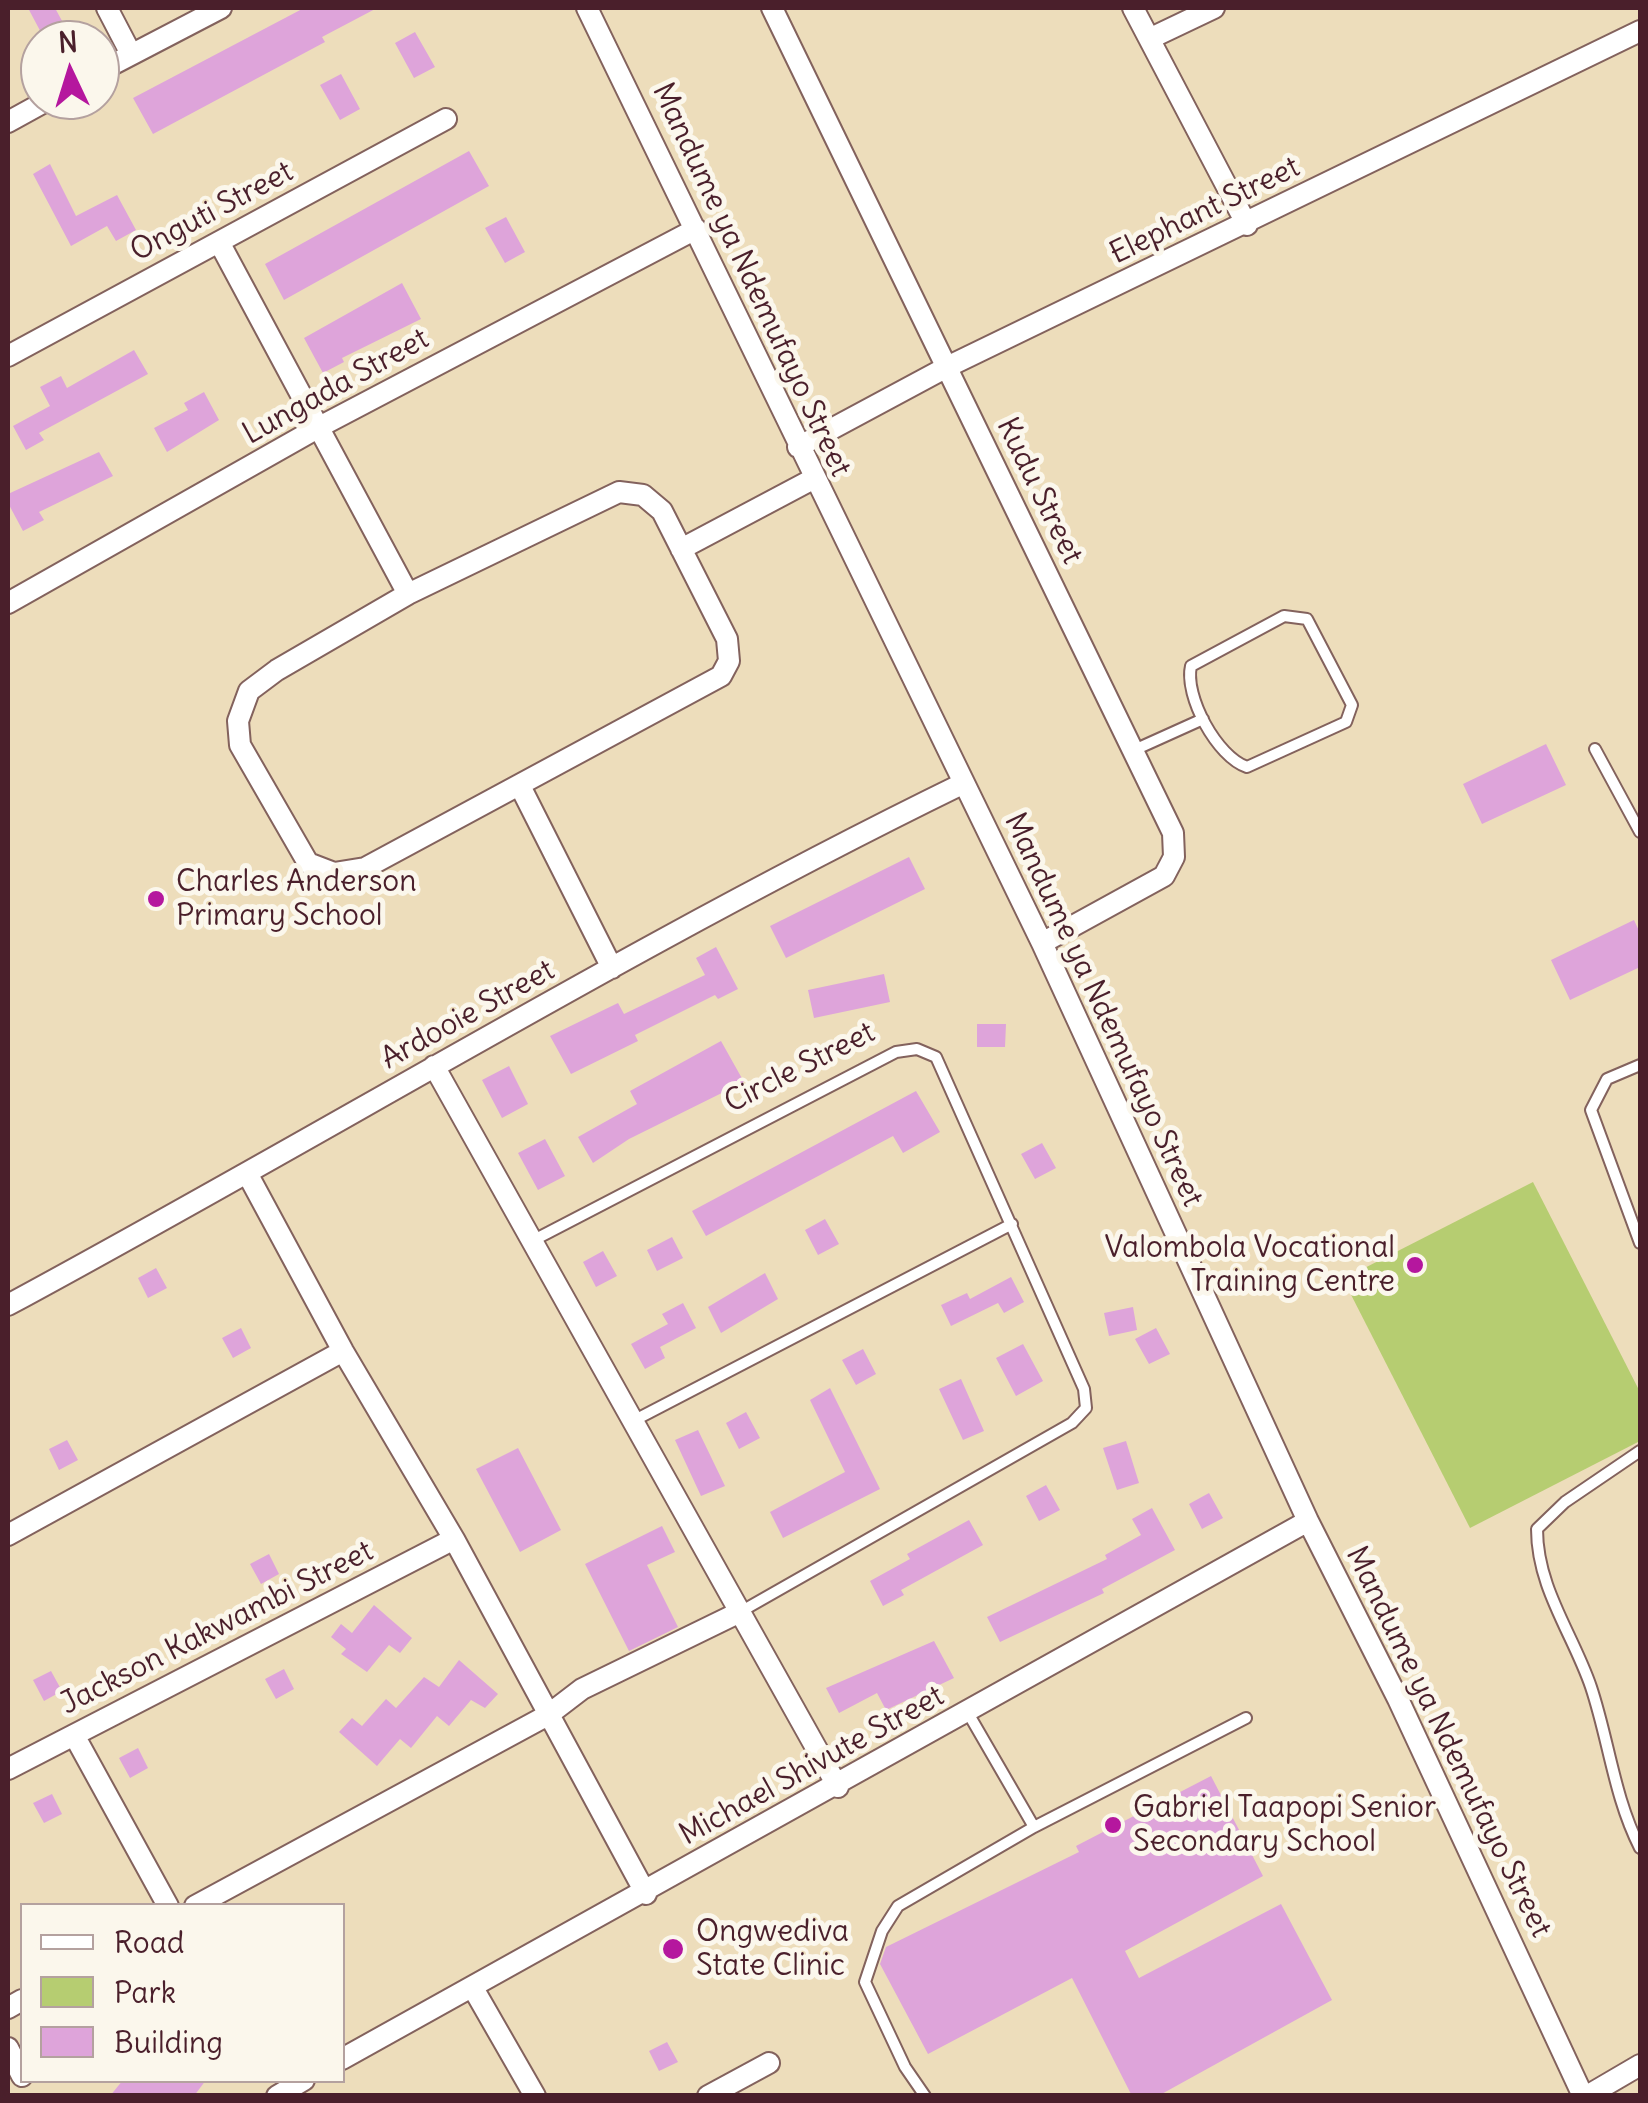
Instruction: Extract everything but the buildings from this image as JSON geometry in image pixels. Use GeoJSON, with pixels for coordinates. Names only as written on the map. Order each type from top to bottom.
{"type":"FeatureCollection","features":[{"type":"Feature","properties":{"kind":"street"},"geometry":{"type":"LineString","coordinates":[[107,8],[131,54]]}},
{"type":"Feature","properties":{"kind":"street"},"geometry":{"type":"LineString","coordinates":[[120,60],[220,8]]}},
{"type":"Feature","properties":{"kind":"street","name":"Mandume ya Ndemufayo Street"},"geometry":{"type":"LineString","coordinates":[[587,8],[813,479],[1042,942],[1308,1521],[1398,1699],[1585,2096]]}},
{"type":"Feature","properties":{"kind":"street","name":"Kudu Street"},"geometry":{"type":"LineString","coordinates":[[772,8],[1173,834],[1174,857],[1164,876],[1042,942]]}},
{"type":"Feature","properties":{"kind":"street"},"geometry":{"type":"LineString","coordinates":[[1132,8],[1247,225]]}},
{"type":"Feature","properties":{"kind":"street"},"geometry":{"type":"LineString","coordinates":[[1151,38],[1214,8]]}},
{"type":"Feature","properties":{"kind":"street","name":"Elephant Street"},"geometry":{"type":"LineString","coordinates":[[798,447],[947,367],[1247,225],[1640,31]]}},
{"type":"Feature","properties":{"kind":"street","name":"Onguti Street"},"geometry":{"type":"LineString","coordinates":[[8,356],[446,119]]}},
{"type":"Feature","properties":{"kind":"street","name":"Lungada Street"},"geometry":{"type":"LineString","coordinates":[[8,603],[321,426],[696,229]]}},
{"type":"Feature","properties":{"kind":"street"},"geometry":{"type":"LineString","coordinates":[[219,242],[408,594]]}},
{"type":"Feature","properties":{"kind":"street"},"geometry":{"type":"LineString","coordinates":[[681,549],[813,479]]}},
{"type":"Feature","properties":{"kind":"street"},"geometry":{"type":"LineString","coordinates":[[619,492],[643,494],[662,511],[727,639],[729,662],[721,676],[520,786],[365,868],[334,873],[308,863],[240,745],[238,721],[249,691],[277,670],[408,594],[619,492]]}},
{"type":"Feature","properties":{"kind":"street","name":"Ardooie Street"},"geometry":{"type":"LineString","coordinates":[[8,1305],[248,1175],[778,874],[962,784]]}},
{"type":"Feature","properties":{"kind":"street"},"geometry":{"type":"LineString","coordinates":[[520,786],[612,968]]}},
{"type":"Feature","properties":{"kind":"street"},"geometry":{"type":"LineString","coordinates":[[434,1066],[838,1787]]}},
{"type":"Feature","properties":{"kind":"street"},"geometry":{"type":"LineString","coordinates":[[248,1175],[343,1350],[454,1539],[646,1894]]}},
{"type":"Feature","properties":{"kind":"street"},"geometry":{"type":"LineString","coordinates":[[8,1535],[343,1350]]}},
{"type":"Feature","properties":{"kind":"street","name":"Michael Shivute Street"},"geometry":{"type":"LineString","coordinates":[[345,2058],[838,1787],[1308,1521]]}},
{"type":"Feature","properties":{"kind":"street","name":"Jackson Kakwambi Street"},"geometry":{"type":"LineString","coordinates":[[8,1770],[454,1539]]}},
{"type":"Feature","properties":{"kind":"street"},"geometry":{"type":"LineString","coordinates":[[202,1903],[548,1715],[582,1689],[740,1612]]}},
{"type":"Feature","properties":{"kind":"street"},"geometry":{"type":"LineString","coordinates":[[74,1735],[166,1903]]}},
{"type":"Feature","properties":{"kind":"street"},"geometry":{"type":"LineString","coordinates":[[473,1988],[535,2096]]}},
{"type":"Feature","properties":{"kind":"street"},"geometry":{"type":"LineString","coordinates":[[8,2048],[20,2070]]}},
{"type":"Feature","properties":{"kind":"street"},"geometry":{"type":"LineString","coordinates":[[708,2096],[769,2063]]}},
{"type":"Feature","properties":{"kind":"street"},"geometry":{"type":"LineString","coordinates":[[1585,2096],[1640,2066]]}},
{"type":"Feature","properties":{"kind":"street"},"geometry":{"type":"LineString","coordinates":[[277,2096],[299,2083]]}},
{"type":"Feature","properties":{"kind":"lane"},"geometry":{"type":"LineString","coordinates":[[1284,616],[1308,620],[1352,705],[1346,722],[1247,767],[1234,762],[1204,719],[1188,678],[1190,666],[1284,616]]}},
{"type":"Feature","properties":{"kind":"lane"},"geometry":{"type":"LineString","coordinates":[[1132,751],[1204,719]]}},
{"type":"Feature","properties":{"kind":"lane"},"geometry":{"type":"LineString","coordinates":[[1595,749],[1640,832]]}},
{"type":"Feature","properties":{"kind":"lane","name":"Circle Street"},"geometry":{"type":"LineString","coordinates":[[531,1241],[896,1052],[917,1048],[936,1057],[1084,1389],[1086,1408],[1072,1423],[740,1612]]}},
{"type":"Feature","properties":{"kind":"lane"},"geometry":{"type":"LineString","coordinates":[[1640,1064],[1607,1079],[1590,1110],[1640,1244]]}},
{"type":"Feature","properties":{"kind":"lane"},"geometry":{"type":"LineString","coordinates":[[633,1421],[1012,1224]]}},
{"type":"Feature","properties":{"kind":"lane"},"geometry":{"type":"LineString","coordinates":[[1640,1451],[1565,1502],[1537,1530],[1537,1554],[1558,1620],[1590,1685],[1624,1817],[1640,1848]]}},
{"type":"Feature","properties":{"kind":"lane"},"geometry":{"type":"LineString","coordinates":[[968,1713],[1034,1827]]}},
{"type":"Feature","properties":{"kind":"lane"},"geometry":{"type":"LineString","coordinates":[[925,2096],[905,2067],[865,1982],[882,1931],[898,1906],[1034,1827],[1246,1718]]}},
{"type":"Feature","properties":{"kind":"green space"},"geometry":{"type":"Polygon","coordinates":[[[1533,1182],[1640,1392],[1640,1441],[1470,1528],[1343,1279],[1533,1182]]]}},
{"type":"Feature","properties":{"kind":"place","name":"Charles Anderson Primary School"},"geometry":{"type":"Point","coordinates":[156,899]}},
{"type":"Feature","properties":{"kind":"place","name":"Valombola Vocational Training Centre"},"geometry":{"type":"Point","coordinates":[1415,1265]}},
{"type":"Feature","properties":{"kind":"place","name":"Gabriel Taapopi Senior Secondary School"},"geometry":{"type":"Point","coordinates":[1113,1825]}},
{"type":"Feature","properties":{"kind":"place","name":"Ongwediva State Clinic"},"geometry":{"type":"Point","coordinates":[673,1949]}}]}
